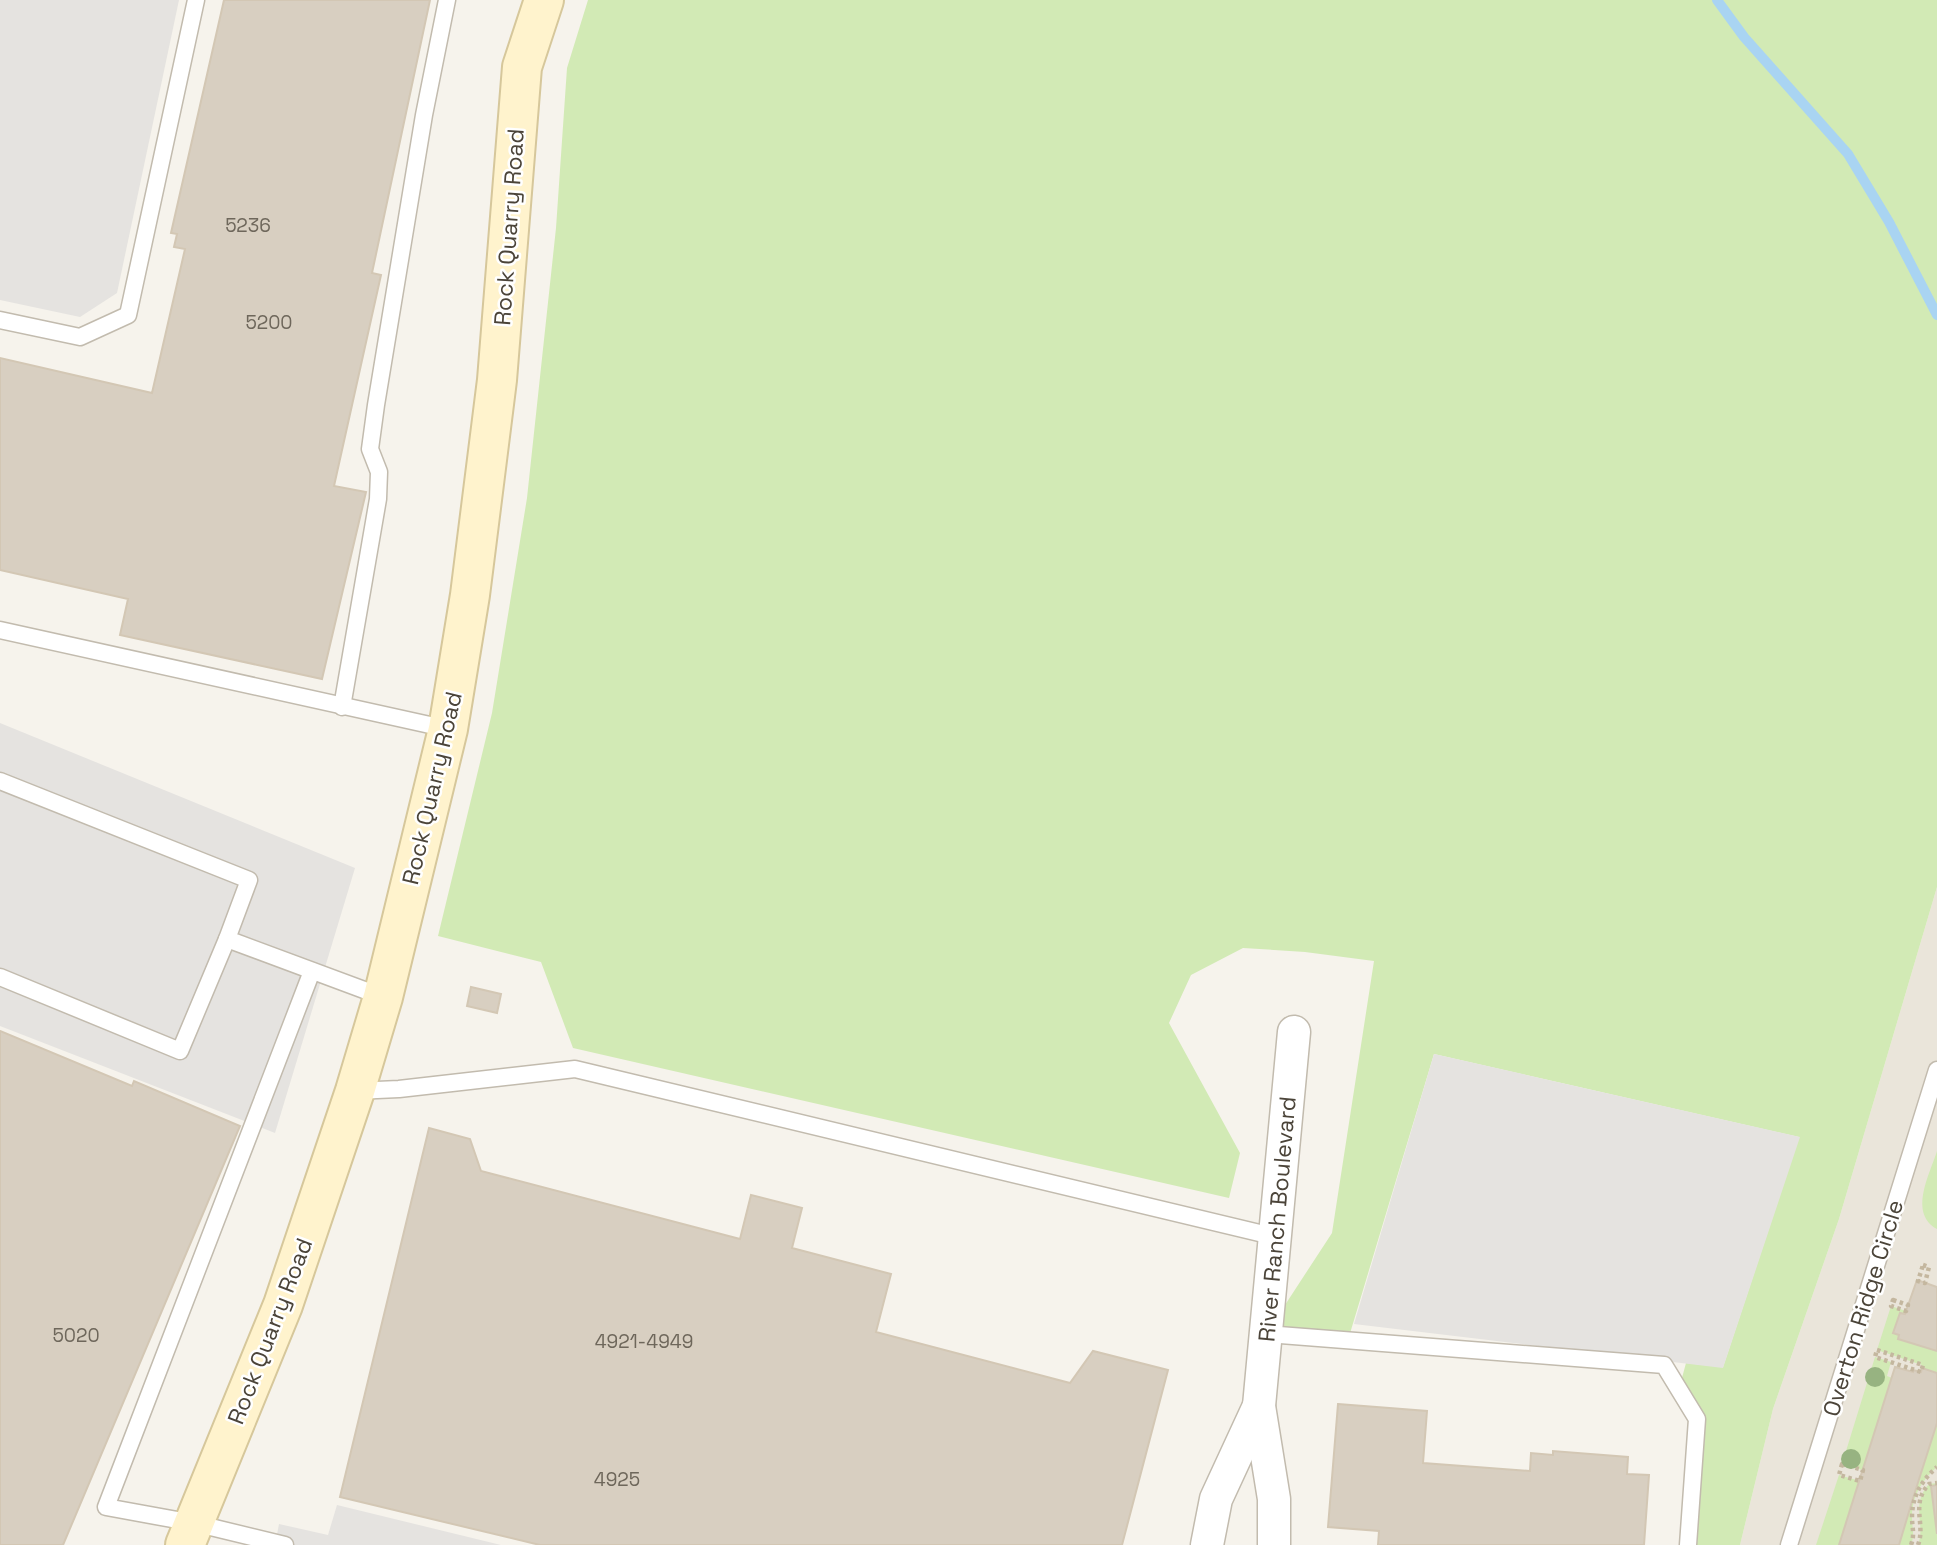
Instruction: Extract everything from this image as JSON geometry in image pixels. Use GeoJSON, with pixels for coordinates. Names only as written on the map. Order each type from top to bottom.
{"type":"FeatureCollection","features":[{"type":"Feature","properties":{"kind":"street","name":"Rock Quarry Road"},"geometry":{"type":"LineString","coordinates":[[189,1534],[283,1305],[355,1091],[383,997],[448,729],[470,595],[497,380],[522,67],[544,0]]}},
{"type":"Feature","properties":{"kind":"street","name":"River Ranch Boulevard"},"geometry":{"type":"LineString","coordinates":[[1273,1545],[1274,1499],[1259,1406],[1294,1032]]}},
{"type":"Feature","properties":{"kind":"street","name":"River Ranch Boulevard"},"geometry":{"type":"LineString","coordinates":[[1207,1545],[1216,1499],[1259,1406]]}},
{"type":"Feature","properties":{"kind":"lane"},"geometry":{"type":"LineString","coordinates":[[0,320],[80,337],[128,315],[196,0]]}},
{"type":"Feature","properties":{"kind":"lane"},"geometry":{"type":"LineString","coordinates":[[342,707],[378,499],[379,472],[370,449],[376,405],[424,115],[447,0]]}},
{"type":"Feature","properties":{"kind":"lane"},"geometry":{"type":"LineString","coordinates":[[0,631],[448,729]]}},
{"type":"Feature","properties":{"kind":"lane"},"geometry":{"type":"LineString","coordinates":[[0,781],[249,880],[180,1051],[0,977]]}},
{"type":"Feature","properties":{"kind":"lane"},"geometry":{"type":"LineString","coordinates":[[227,939],[383,997]]}},
{"type":"Feature","properties":{"kind":"lane"},"geometry":{"type":"LineString","coordinates":[[285,1545],[189,1534],[106,1507],[312,971]]}},
{"type":"Feature","properties":{"kind":"lane"},"geometry":{"type":"LineString","coordinates":[[355,1091],[399,1089],[575,1069],[1276,1237]]}},
{"type":"Feature","properties":{"kind":"lane","name":"Overton Ridge Circle"},"geometry":{"type":"LineString","coordinates":[[1789,1545],[1937,1070]]}},
{"type":"Feature","properties":{"kind":"lane"},"geometry":{"type":"LineString","coordinates":[[1266,1334],[1664,1364],[1697,1419],[1688,1545]]}},
{"type":"Feature","properties":{"kind":"path"},"geometry":{"type":"LineString","coordinates":[[1877,1350],[1923,1365],[1920,1373],[1875,1357],[1877,1350]]}},
{"type":"Feature","properties":{"kind":"path"},"geometry":{"type":"LineString","coordinates":[[1842,1464],[1863,1470],[1860,1481],[1839,1475],[1842,1464]]}},
{"type":"Feature","properties":{"kind":"path"},"geometry":{"type":"LineString","coordinates":[[1911,1545],[1915,1532],[1912,1521],[1915,1496],[1927,1475],[1937,1470]]}},
{"type":"Feature","properties":{"kind":"path"},"geometry":{"type":"LineString","coordinates":[[1918,1545],[1922,1535],[1918,1519],[1922,1496],[1929,1484],[1937,1483]]}},
{"type":"Feature","properties":{"kind":"shaded area"},"geometry":{"type":"Polygon","coordinates":[[[0,0],[179,0],[117,293],[80,317],[0,300],[0,0]]]}},
{"type":"Feature","properties":{"kind":"shaded area"},"geometry":{"type":"Polygon","coordinates":[[[0,723],[355,868],[275,1133],[0,1026],[0,723]]]}},
{"type":"Feature","properties":{"kind":"shaded area"},"geometry":{"type":"Polygon","coordinates":[[[1937,887],[1937,1545],[1740,1545],[1773,1409],[1839,1219],[1937,887]]]}},
{"type":"Feature","properties":{"kind":"shaded area"},"geometry":{"type":"Polygon","coordinates":[[[1434,1054],[1800,1137],[1723,1368],[1354,1324],[1434,1054]]]}},
{"type":"Feature","properties":{"kind":"shaded area"},"geometry":{"type":"Polygon","coordinates":[[[337,1505],[501,1545],[275,1545],[279,1524],[328,1535],[337,1505]]]}},
{"type":"Feature","properties":{"kind":"green space"},"geometry":{"type":"Polygon","coordinates":[[[588,0],[1937,0],[1937,887],[1839,1219],[1773,1409],[1740,1545],[1688,1545],[1697,1419],[1679,1389],[1686,1363],[1723,1367],[1799,1137],[1434,1054],[1348,1340],[1266,1334],[1332,1233],[1374,961],[1305,952],[1243,948],[1191,975],[1169,1023],[1240,1153],[1229,1198],[573,1048],[541,962],[438,936],[492,713],[527,498],[556,228],[567,68],[588,0]]]}},
{"type":"Feature","properties":{"kind":"green space"},"geometry":{"type":"Polygon","coordinates":[[[1937,1151],[1937,1229],[1928,1222],[1922,1203],[1937,1151]]]}},
{"type":"Feature","properties":{"kind":"green space"},"geometry":{"type":"Polygon","coordinates":[[[1891,1306],[1906,1311],[1905,1314],[1900,1313],[1894,1333],[1899,1335],[1899,1339],[1937,1351],[1937,1373],[1922,1368],[1922,1365],[1877,1350],[1891,1306]]]}},
{"type":"Feature","properties":{"kind":"green space"},"geometry":{"type":"Polygon","coordinates":[[[1875,1357],[1891,1362],[1887,1376],[1892,1378],[1863,1470],[1842,1464],[1875,1357]]]}},
{"type":"Feature","properties":{"kind":"green space"},"geometry":{"type":"Polygon","coordinates":[[[1937,1423],[1937,1467],[1922,1483],[1916,1495],[1912,1509],[1911,1545],[1899,1545],[1937,1423]]]}},
{"type":"Feature","properties":{"kind":"green space"},"geometry":{"type":"Polygon","coordinates":[[[1839,1475],[1860,1481],[1839,1545],[1816,1545],[1839,1475]]]}},
{"type":"Feature","properties":{"kind":"green space"},"geometry":{"type":"Polygon","coordinates":[[[1937,1483],[1937,1545],[1918,1545],[1920,1499],[1929,1484],[1937,1483]]]}},
{"type":"Feature","properties":{"kind":"building"},"geometry":{"type":"Polygon","coordinates":[[[224,0],[430,0],[372,273],[381,275],[334,486],[366,492],[322,679],[120,635],[128,599],[0,570],[0,358],[152,393],[185,249],[174,247],[177,234],[171,233],[224,0]]]}},
{"type":"Feature","properties":{"kind":"building"},"geometry":{"type":"Polygon","coordinates":[[[471,987],[501,994],[497,1013],[467,1006],[471,987]]]}},
{"type":"Feature","properties":{"kind":"building"},"geometry":{"type":"Polygon","coordinates":[[[0,1031],[132,1086],[134,1081],[240,1126],[63,1545],[0,1545],[0,1031]]]}},
{"type":"Feature","properties":{"kind":"building"},"geometry":{"type":"Polygon","coordinates":[[[429,1128],[470,1139],[481,1171],[740,1239],[751,1195],[802,1208],[792,1248],[891,1274],[876,1332],[1070,1383],[1093,1351],[1168,1370],[1122,1545],[540,1545],[340,1497],[429,1128]]]}},
{"type":"Feature","properties":{"kind":"building"},"geometry":{"type":"Polygon","coordinates":[[[1917,1280],[1937,1287],[1937,1351],[1898,1339],[1899,1335],[1893,1333],[1900,1313],[1905,1314],[1917,1280]]]}},
{"type":"Feature","properties":{"kind":"building"},"geometry":{"type":"Polygon","coordinates":[[[1895,1367],[1913,1372],[1921,1372],[1922,1368],[1937,1373],[1937,1423],[1899,1545],[1839,1545],[1895,1367]]]}},
{"type":"Feature","properties":{"kind":"building"},"geometry":{"type":"Polygon","coordinates":[[[1338,1404],[1427,1411],[1423,1463],[1530,1471],[1531,1453],[1553,1455],[1553,1451],[1628,1457],[1627,1474],[1649,1475],[1644,1545],[1378,1545],[1379,1531],[1328,1527],[1338,1404]]]}},
{"type":"Feature","properties":{"kind":"building"},"geometry":{"type":"Polygon","coordinates":[[[1937,1485],[1937,1534],[1931,1486],[1937,1485]]]}},
{"type":"Feature","properties":{"kind":"waterway"},"geometry":{"type":"LineString","coordinates":[[1717,0],[1744,37],[1848,154],[1889,222],[1937,315]]}}]}
